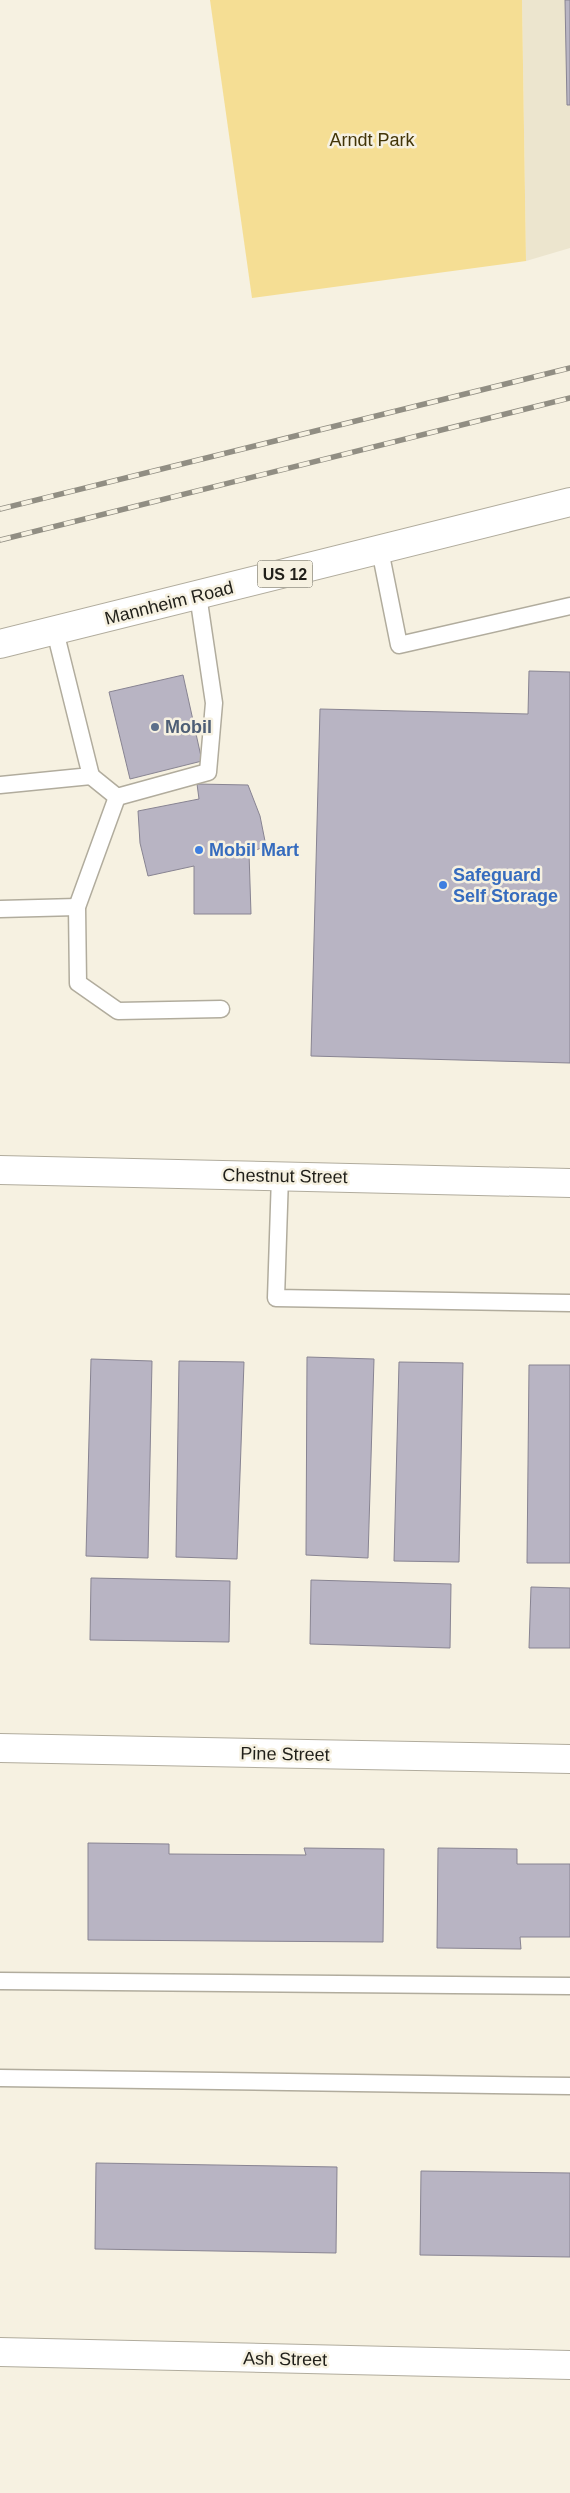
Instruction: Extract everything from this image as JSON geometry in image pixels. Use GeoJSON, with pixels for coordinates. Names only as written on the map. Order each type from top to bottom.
{"type":"FeatureCollection","features":[{"type":"Feature","properties":{"kind":"street","name":"Mannheim Road"},"geometry":{"type":"LineString","coordinates":[[0,644],[570,502]]}},
{"type":"Feature","properties":{"kind":"street","name":"Chestnut Street"},"geometry":{"type":"LineString","coordinates":[[0,1170],[570,1183]]}},
{"type":"Feature","properties":{"kind":"street","name":"Pine Street"},"geometry":{"type":"LineString","coordinates":[[0,1748],[570,1759]]}},
{"type":"Feature","properties":{"kind":"street","name":"Ash Street"},"geometry":{"type":"LineString","coordinates":[[0,2352],[570,2365]]}},
{"type":"Feature","properties":{"kind":"lane"},"geometry":{"type":"LineString","coordinates":[[380,550],[399,645],[570,606]]}},
{"type":"Feature","properties":{"kind":"lane"},"geometry":{"type":"LineString","coordinates":[[117,797],[208,772],[214,703],[198,595]]}},
{"type":"Feature","properties":{"kind":"lane"},"geometry":{"type":"LineString","coordinates":[[55,631],[92,776],[117,797]]}},
{"type":"Feature","properties":{"kind":"lane"},"geometry":{"type":"LineString","coordinates":[[0,785],[92,776]]}},
{"type":"Feature","properties":{"kind":"lane"},"geometry":{"type":"LineString","coordinates":[[117,797],[77,907],[78,983],[118,1011],[221,1009]]}},
{"type":"Feature","properties":{"kind":"lane"},"geometry":{"type":"LineString","coordinates":[[0,909],[77,907]]}},
{"type":"Feature","properties":{"kind":"lane"},"geometry":{"type":"LineString","coordinates":[[280,1176],[276,1298],[570,1303]]}},
{"type":"Feature","properties":{"kind":"lane"},"geometry":{"type":"LineString","coordinates":[[0,1981],[570,1986]]}},
{"type":"Feature","properties":{"kind":"lane"},"geometry":{"type":"LineString","coordinates":[[0,2078],[570,2086]]}},
{"type":"Feature","properties":{"kind":"shaded area"},"geometry":{"type":"Polygon","coordinates":[[[522,0],[570,0],[570,248],[526,261],[522,0]]]}},
{"type":"Feature","properties":{"kind":"green space","name":"Arndt Park"},"geometry":{"type":"Polygon","coordinates":[[[210,0],[522,0],[526,261],[252,298],[210,0]]]}},
{"type":"Feature","properties":{"kind":"building"},"geometry":{"type":"Polygon","coordinates":[[[565,0],[570,0],[570,105],[567,105],[565,0]]]}},
{"type":"Feature","properties":{"kind":"building","name":"Safeguard Self Storage"},"geometry":{"type":"Polygon","coordinates":[[[529,671],[570,672],[570,1063],[311,1056],[320,709],[528,714],[529,671]]]}},
{"type":"Feature","properties":{"kind":"building","name":"Mobil"},"geometry":{"type":"Polygon","coordinates":[[[183,675],[202,761],[130,779],[109,692],[183,675]]]}},
{"type":"Feature","properties":{"kind":"building","name":"Mobil Mart"},"geometry":{"type":"Polygon","coordinates":[[[197,784],[248,785],[260,816],[266,846],[249,853],[251,914],[194,914],[194,866],[148,876],[140,843],[138,811],[199,799],[197,784]]]}},
{"type":"Feature","properties":{"kind":"building"},"geometry":{"type":"Polygon","coordinates":[[[307,1357],[374,1359],[368,1558],[306,1555],[307,1357]]]}},
{"type":"Feature","properties":{"kind":"building"},"geometry":{"type":"Polygon","coordinates":[[[91,1359],[152,1361],[148,1558],[86,1556],[91,1359]]]}},
{"type":"Feature","properties":{"kind":"building"},"geometry":{"type":"Polygon","coordinates":[[[179,1361],[244,1362],[237,1559],[176,1557],[179,1361]]]}},
{"type":"Feature","properties":{"kind":"building"},"geometry":{"type":"Polygon","coordinates":[[[399,1362],[463,1363],[459,1562],[394,1561],[399,1362]]]}},
{"type":"Feature","properties":{"kind":"building"},"geometry":{"type":"Polygon","coordinates":[[[529,1365],[570,1365],[570,1563],[527,1563],[529,1365]]]}},
{"type":"Feature","properties":{"kind":"building"},"geometry":{"type":"Polygon","coordinates":[[[91,1578],[230,1581],[229,1642],[90,1640],[91,1578]]]}},
{"type":"Feature","properties":{"kind":"building"},"geometry":{"type":"Polygon","coordinates":[[[311,1580],[451,1584],[450,1648],[310,1644],[311,1580]]]}},
{"type":"Feature","properties":{"kind":"building"},"geometry":{"type":"Polygon","coordinates":[[[531,1587],[570,1588],[570,1648],[529,1648],[531,1587]]]}},
{"type":"Feature","properties":{"kind":"building"},"geometry":{"type":"Polygon","coordinates":[[[88,1843],[169,1844],[169,1854],[306,1855],[304,1848],[384,1849],[383,1942],[88,1940],[88,1843]]]}},
{"type":"Feature","properties":{"kind":"building"},"geometry":{"type":"Polygon","coordinates":[[[438,1848],[517,1849],[517,1864],[570,1864],[570,1937],[520,1937],[521,1949],[437,1948],[438,1848]]]}},
{"type":"Feature","properties":{"kind":"building"},"geometry":{"type":"Polygon","coordinates":[[[96,2163],[337,2167],[336,2253],[95,2249],[96,2163]]]}},
{"type":"Feature","properties":{"kind":"building"},"geometry":{"type":"Polygon","coordinates":[[[421,2171],[570,2173],[570,2257],[420,2255],[421,2171]]]}},
{"type":"Feature","properties":{"kind":"railway"},"geometry":{"type":"LineString","coordinates":[[0,509],[570,368]]}},
{"type":"Feature","properties":{"kind":"railway"},"geometry":{"type":"LineString","coordinates":[[0,540],[570,398]]}},
{"type":"Feature","properties":{"kind":"place","name":"Mobil"},"geometry":{"type":"Point","coordinates":[155,727]}},
{"type":"Feature","properties":{"kind":"place","name":"Mobil Mart"},"geometry":{"type":"Point","coordinates":[199,850]}},
{"type":"Feature","properties":{"kind":"place","name":"Safeguard Self Storage"},"geometry":{"type":"Point","coordinates":[443,885]}}]}
